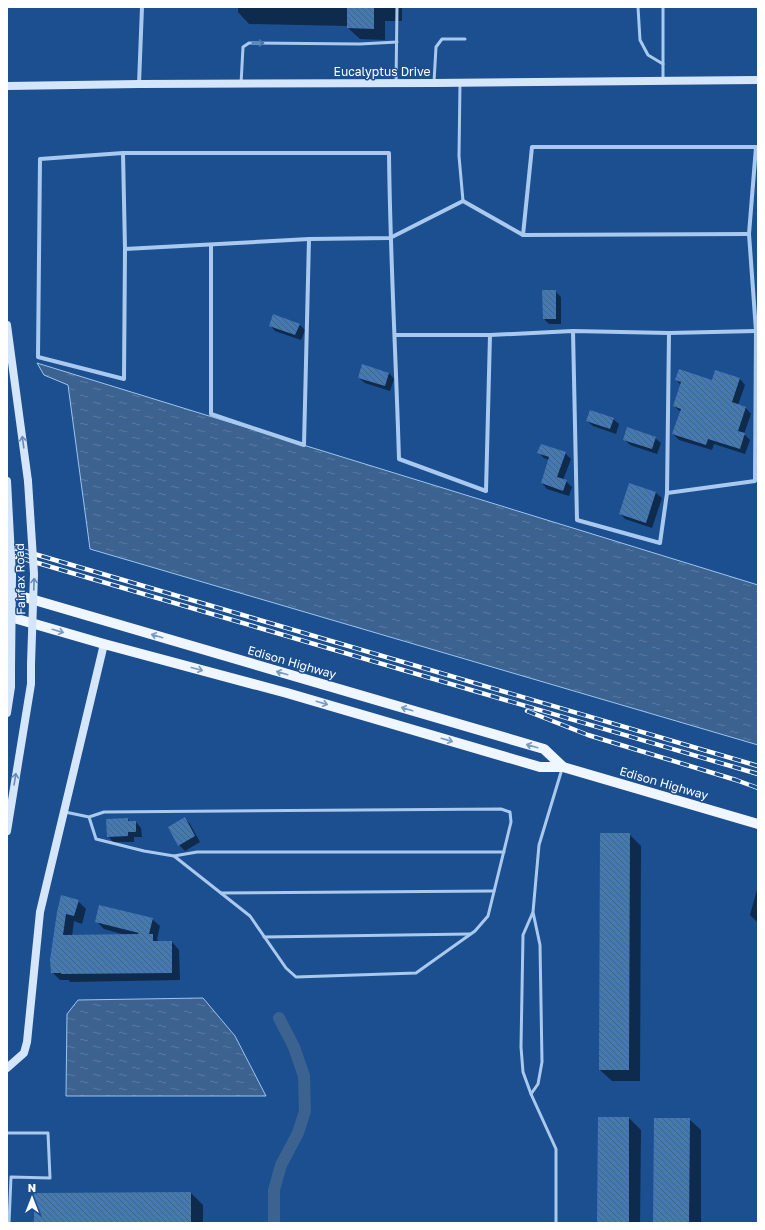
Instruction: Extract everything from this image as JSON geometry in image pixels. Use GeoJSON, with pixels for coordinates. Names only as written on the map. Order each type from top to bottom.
{"type":"FeatureCollection","features":[{"type":"Feature","properties":{"kind":"main road","name":"Eucalyptus Drive"},"geometry":{"type":"LineString","coordinates":[[7,86],[758,80]]}},
{"type":"Feature","properties":{"kind":"main road","name":"Fairfax Road"},"geometry":{"type":"LineString","coordinates":[[7,325],[28,481],[34,574],[31,684],[7,831]]}},
{"type":"Feature","properties":{"kind":"main road","name":"Fairfax Road"},"geometry":{"type":"LineString","coordinates":[[7,481],[12,575],[11,687],[7,713]]}},
{"type":"Feature","properties":{"kind":"main road","name":"Edison Highway"},"geometry":{"type":"LineString","coordinates":[[7,592],[544,749],[563,767]]}},
{"type":"Feature","properties":{"kind":"main road","name":"Edison Highway"},"geometry":{"type":"LineString","coordinates":[[7,616],[104,644],[287,693],[540,767],[563,767],[758,824]]}},
{"type":"Feature","properties":{"kind":"main road"},"geometry":{"type":"LineString","coordinates":[[9,1064],[24,1053],[27,1042],[40,912],[104,644]]}},
{"type":"Feature","properties":{"kind":"street"},"geometry":{"type":"LineString","coordinates":[[139,84],[142,7]]}},
{"type":"Feature","properties":{"kind":"street"},"geometry":{"type":"LineString","coordinates":[[523,235],[532,147],[757,147],[749,234],[756,331],[756,481],[667,493]]}},
{"type":"Feature","properties":{"kind":"street"},"geometry":{"type":"LineString","coordinates":[[123,153],[125,249],[124,379],[38,357],[40,159],[123,153],[389,153],[390,238],[396,335],[399,459],[486,491],[490,335]]}},
{"type":"Feature","properties":{"kind":"street"},"geometry":{"type":"LineString","coordinates":[[125,249],[309,239],[390,238],[463,201],[523,235],[749,234]]}},
{"type":"Feature","properties":{"kind":"street"},"geometry":{"type":"LineString","coordinates":[[211,245],[211,414],[304,445],[309,239]]}},
{"type":"Feature","properties":{"kind":"street"},"geometry":{"type":"LineString","coordinates":[[396,335],[490,335],[573,331],[669,333],[756,331]]}},
{"type":"Feature","properties":{"kind":"street"},"geometry":{"type":"LineString","coordinates":[[573,331],[577,520],[660,543],[667,493],[669,333]]}},
{"type":"Feature","properties":{"kind":"lane"},"geometry":{"type":"LineString","coordinates":[[396,83],[397,7]]}},
{"type":"Feature","properties":{"kind":"lane"},"geometry":{"type":"LineString","coordinates":[[638,7],[640,40],[648,55],[663,64]]}},
{"type":"Feature","properties":{"kind":"lane"},"geometry":{"type":"LineString","coordinates":[[663,7],[663,81]]}},
{"type":"Feature","properties":{"kind":"lane"},"geometry":{"type":"LineString","coordinates":[[434,83],[436,47],[442,39],[465,39]]}},
{"type":"Feature","properties":{"kind":"lane"},"geometry":{"type":"LineString","coordinates":[[241,84],[243,47],[249,43],[360,44],[397,42]]}},
{"type":"Feature","properties":{"kind":"lane"},"geometry":{"type":"LineString","coordinates":[[460,83],[459,156],[463,201]]}},
{"type":"Feature","properties":{"kind":"lane"},"geometry":{"type":"LineString","coordinates":[[531,1094],[538,1084],[542,1062],[540,945],[533,912],[539,845],[563,767]]}},
{"type":"Feature","properties":{"kind":"lane"},"geometry":{"type":"LineString","coordinates":[[63,811],[89,817],[104,812],[501,809],[510,812],[512,822],[488,916],[471,934],[416,974],[296,977],[286,968],[250,916],[174,856]]}},
{"type":"Feature","properties":{"kind":"lane"},"geometry":{"type":"LineString","coordinates":[[89,817],[96,839],[144,852],[174,856],[197,852],[504,852]]}},
{"type":"Feature","properties":{"kind":"lane"},"geometry":{"type":"LineString","coordinates":[[221,893],[494,892]]}},
{"type":"Feature","properties":{"kind":"lane"},"geometry":{"type":"LineString","coordinates":[[533,912],[523,935],[521,1036],[523,1072],[531,1094],[556,1149],[556,1223]]}},
{"type":"Feature","properties":{"kind":"lane"},"geometry":{"type":"LineString","coordinates":[[264,938],[471,934]]}},
{"type":"Feature","properties":{"kind":"lane"},"geometry":{"type":"LineString","coordinates":[[7,1133],[48,1133],[50,1178],[11,1177],[9,1223]]}},
{"type":"Feature","properties":{"kind":"water"},"geometry":{"type":"Polygon","coordinates":[[[37,363],[758,585],[758,745],[90,549],[68,385],[44,375],[37,363]]]}},
{"type":"Feature","properties":{"kind":"water"},"geometry":{"type":"Polygon","coordinates":[[[203,998],[235,1036],[266,1096],[66,1096],[67,1014],[78,1000],[203,998]]]}},
{"type":"Feature","properties":{"kind":"building"},"geometry":{"type":"Polygon","coordinates":[[[347,7],[374,7],[374,29],[347,28],[347,7]]]}},
{"type":"Feature","properties":{"kind":"building"},"geometry":{"type":"Polygon","coordinates":[[[542,290],[556,290],[556,319],[543,319],[542,290]]]}},
{"type":"Feature","properties":{"kind":"building"},"geometry":{"type":"Polygon","coordinates":[[[273,314],[300,324],[295,335],[269,326],[273,314]]]}},
{"type":"Feature","properties":{"kind":"building"},"geometry":{"type":"Polygon","coordinates":[[[362,364],[389,373],[385,386],[358,378],[362,364]]]}},
{"type":"Feature","properties":{"kind":"building"},"geometry":{"type":"Polygon","coordinates":[[[679,369],[712,380],[715,370],[740,378],[732,402],[746,407],[738,431],[745,433],[740,449],[708,439],[706,445],[672,434],[681,409],[673,406],[681,382],[675,380],[679,369]]]}},
{"type":"Feature","properties":{"kind":"building"},"geometry":{"type":"Polygon","coordinates":[[[590,410],[614,418],[610,429],[586,421],[590,410]]]}},
{"type":"Feature","properties":{"kind":"building"},"geometry":{"type":"Polygon","coordinates":[[[627,427],[656,437],[652,449],[623,440],[627,427]]]}},
{"type":"Feature","properties":{"kind":"building"},"geometry":{"type":"Polygon","coordinates":[[[541,444],[566,452],[557,477],[567,480],[563,491],[541,483],[549,457],[537,453],[541,444]]]}},
{"type":"Feature","properties":{"kind":"building"},"geometry":{"type":"Polygon","coordinates":[[[629,483],[656,492],[646,523],[619,514],[629,483]]]}},
{"type":"Feature","properties":{"kind":"building"},"geometry":{"type":"Polygon","coordinates":[[[185,817],[195,836],[178,846],[168,827],[185,817]]]}},
{"type":"Feature","properties":{"kind":"building"},"geometry":{"type":"Polygon","coordinates":[[[128,818],[128,821],[136,821],[136,832],[128,832],[128,836],[107,837],[106,819],[128,818]]]}},
{"type":"Feature","properties":{"kind":"building"},"geometry":{"type":"Polygon","coordinates":[[[600,833],[630,833],[629,1070],[599,1070],[600,833]]]}},
{"type":"Feature","properties":{"kind":"building"},"geometry":{"type":"Polygon","coordinates":[[[61,895],[79,900],[74,916],[66,914],[63,935],[139,933],[95,922],[99,905],[153,918],[149,934],[153,934],[153,941],[172,941],[172,973],[51,973],[50,960],[61,895]]]}},
{"type":"Feature","properties":{"kind":"building"},"geometry":{"type":"Polygon","coordinates":[[[598,1117],[629,1117],[629,1223],[597,1223],[598,1117]]]}},
{"type":"Feature","properties":{"kind":"building"},"geometry":{"type":"Polygon","coordinates":[[[654,1118],[690,1118],[689,1223],[653,1223],[654,1118]]]}},
{"type":"Feature","properties":{"kind":"building"},"geometry":{"type":"Polygon","coordinates":[[[191,1192],[191,1223],[34,1223],[34,1193],[191,1192]]]}},
{"type":"Feature","properties":{"kind":"waterway"},"geometry":{"type":"LineString","coordinates":[[274,1223],[274,1190],[281,1165],[298,1133],[305,1111],[304,1076],[294,1047],[279,1018]]}},
{"type":"Feature","properties":{"kind":"railway"},"geometry":{"type":"LineString","coordinates":[[7,546],[758,766]]}},
{"type":"Feature","properties":{"kind":"railway"},"geometry":{"type":"LineString","coordinates":[[7,554],[758,774]]}},
{"type":"Feature","properties":{"kind":"railway"},"geometry":{"type":"LineString","coordinates":[[527,711],[588,735],[758,788]]}}]}
